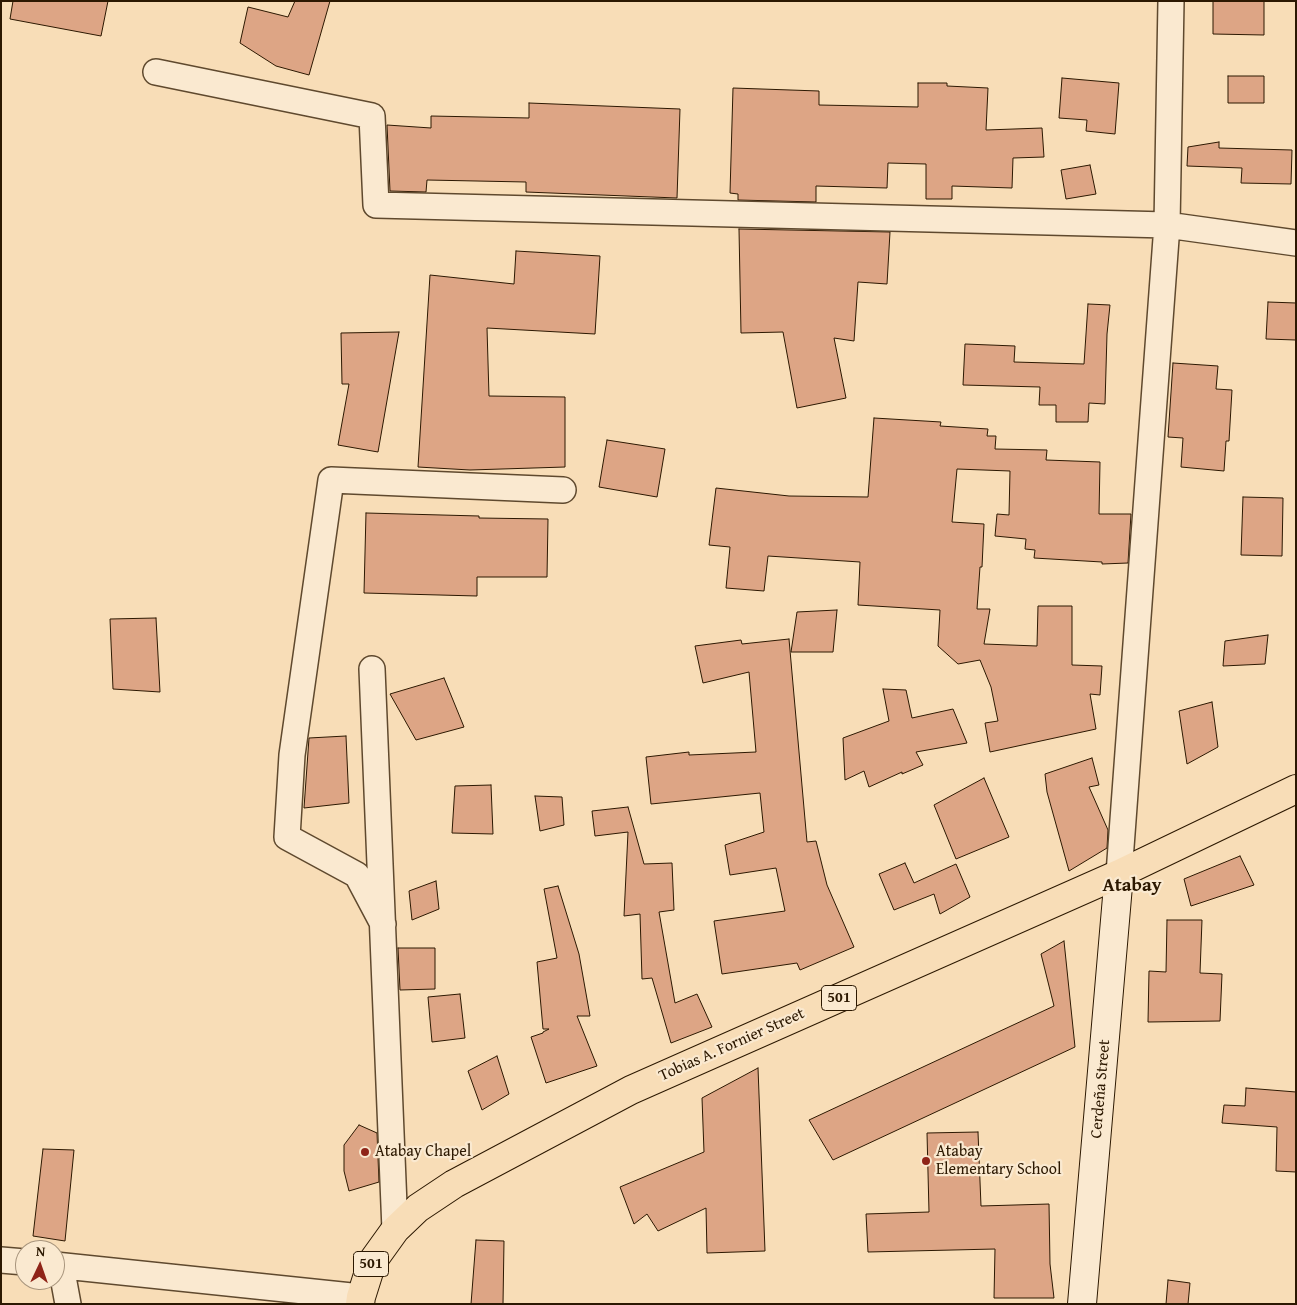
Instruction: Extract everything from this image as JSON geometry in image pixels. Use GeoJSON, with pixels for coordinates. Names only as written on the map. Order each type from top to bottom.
{"type":"FeatureCollection","features":[{"type":"Feature","properties":{"kind":"main road","name":"Tobias A. Fornier Street"},"geometry":{"type":"LineString","coordinates":[[360,1300],[372,1262],[395,1230],[418,1208],[454,1184],[631,1090],[1119,874],[1296,789]]}},
{"type":"Feature","properties":{"kind":"main road","name":"Cerdeña Street"},"geometry":{"type":"LineString","coordinates":[[1082,1304],[1119,874]]}},
{"type":"Feature","properties":{"kind":"street"},"geometry":{"type":"LineString","coordinates":[[1119,874],[1167,225],[1171,1]]}},
{"type":"Feature","properties":{"kind":"street"},"geometry":{"type":"LineString","coordinates":[[156,72],[372,116],[376,205],[1167,225],[1296,242]]}},
{"type":"Feature","properties":{"kind":"street"},"geometry":{"type":"LineString","coordinates":[[382,924],[357,875],[287,837],[292,755],[331,480],[563,490]]}},
{"type":"Feature","properties":{"kind":"street"},"geometry":{"type":"LineString","coordinates":[[372,669],[395,1230]]}},
{"type":"Feature","properties":{"kind":"street"},"geometry":{"type":"LineString","coordinates":[[1,1260],[15,1261]]}},
{"type":"Feature","properties":{"kind":"street"},"geometry":{"type":"LineString","coordinates":[[65,1267],[360,1300]]}},
{"type":"Feature","properties":{"kind":"street"},"geometry":{"type":"LineString","coordinates":[[64,1290],[68,1304]]}},
{"type":"Feature","properties":{"kind":"building"},"geometry":{"type":"Polygon","coordinates":[[[13,1],[108,1],[101,36],[10,19],[13,1]]]}},
{"type":"Feature","properties":{"kind":"building"},"geometry":{"type":"Polygon","coordinates":[[[295,1],[330,1],[309,75],[276,66],[240,43],[248,7],[288,17],[295,1]]]}},
{"type":"Feature","properties":{"kind":"building"},"geometry":{"type":"Polygon","coordinates":[[[1213,1],[1264,1],[1264,35],[1213,34],[1213,1]]]}},
{"type":"Feature","properties":{"kind":"building"},"geometry":{"type":"Polygon","coordinates":[[[1228,76],[1264,76],[1264,103],[1228,103],[1228,76]]]}},
{"type":"Feature","properties":{"kind":"building"},"geometry":{"type":"Polygon","coordinates":[[[1062,78],[1119,83],[1115,134],[1086,131],[1087,120],[1059,118],[1062,78]]]}},
{"type":"Feature","properties":{"kind":"building"},"geometry":{"type":"Polygon","coordinates":[[[918,83],[947,83],[947,86],[988,88],[986,130],[1042,128],[1044,157],[1013,158],[1012,188],[952,186],[952,199],[926,199],[926,164],[888,163],[887,188],[816,186],[816,202],[738,200],[738,194],[730,193],[733,88],[819,91],[819,105],[918,107],[918,83]]]}},
{"type":"Feature","properties":{"kind":"building"},"geometry":{"type":"Polygon","coordinates":[[[529,103],[680,109],[677,198],[526,192],[526,182],[427,180],[426,192],[390,191],[387,125],[431,128],[431,116],[529,118],[529,103]]]}},
{"type":"Feature","properties":{"kind":"building"},"geometry":{"type":"Polygon","coordinates":[[[1219,142],[1219,148],[1292,150],[1291,184],[1241,183],[1242,168],[1187,166],[1188,147],[1219,142]]]}},
{"type":"Feature","properties":{"kind":"building"},"geometry":{"type":"Polygon","coordinates":[[[1090,165],[1096,194],[1066,199],[1061,170],[1090,165]]]}},
{"type":"Feature","properties":{"kind":"building"},"geometry":{"type":"Polygon","coordinates":[[[739,229],[890,232],[887,284],[858,282],[854,341],[834,338],[846,398],[797,408],[783,332],[741,333],[739,229]]]}},
{"type":"Feature","properties":{"kind":"building"},"geometry":{"type":"Polygon","coordinates":[[[516,251],[600,256],[595,334],[487,328],[489,396],[565,397],[565,467],[470,470],[418,467],[430,275],[514,284],[516,251]]]}},
{"type":"Feature","properties":{"kind":"building"},"geometry":{"type":"Polygon","coordinates":[[[1268,302],[1296,303],[1296,340],[1266,339],[1268,302]]]}},
{"type":"Feature","properties":{"kind":"building"},"geometry":{"type":"Polygon","coordinates":[[[1088,304],[1110,305],[1107,334],[1105,404],[1089,403],[1088,422],[1056,422],[1056,405],[1039,405],[1040,387],[963,385],[965,344],[1015,346],[1014,362],[1084,364],[1088,304]]]}},
{"type":"Feature","properties":{"kind":"building"},"geometry":{"type":"Polygon","coordinates":[[[399,332],[378,452],[338,445],[349,384],[342,384],[341,333],[399,332]]]}},
{"type":"Feature","properties":{"kind":"building"},"geometry":{"type":"Polygon","coordinates":[[[1173,363],[1218,366],[1216,389],[1232,390],[1229,441],[1226,441],[1224,471],[1181,467],[1183,438],[1168,437],[1173,363]]]}},
{"type":"Feature","properties":{"kind":"building"},"geometry":{"type":"Polygon","coordinates":[[[874,418],[941,422],[940,426],[988,429],[987,436],[996,436],[995,449],[1047,450],[1046,460],[1100,462],[1099,514],[1131,514],[1128,563],[1102,564],[1102,562],[1034,558],[1035,550],[1025,549],[1026,539],[995,536],[997,514],[1009,515],[1010,471],[957,469],[952,522],[984,524],[982,567],[980,567],[977,609],[990,609],[984,644],[1037,646],[1038,606],[1072,606],[1072,665],[1102,666],[1100,695],[1090,694],[1096,729],[990,752],[985,723],[998,721],[991,687],[980,660],[958,664],[938,646],[940,610],[858,605],[860,562],[768,556],[764,591],[726,588],[730,547],[709,545],[716,488],[789,496],[868,497],[874,418]]]}},
{"type":"Feature","properties":{"kind":"building"},"geometry":{"type":"Polygon","coordinates":[[[607,440],[665,449],[657,497],[599,487],[607,440]]]}},
{"type":"Feature","properties":{"kind":"building"},"geometry":{"type":"Polygon","coordinates":[[[1243,497],[1283,498],[1282,556],[1241,555],[1243,497]]]}},
{"type":"Feature","properties":{"kind":"building"},"geometry":{"type":"Polygon","coordinates":[[[366,513],[548,519],[547,577],[477,577],[477,596],[364,593],[366,513]]]}},
{"type":"Feature","properties":{"kind":"building"},"geometry":{"type":"Polygon","coordinates":[[[837,610],[833,652],[791,652],[797,612],[837,610]]]}},
{"type":"Feature","properties":{"kind":"building"},"geometry":{"type":"Polygon","coordinates":[[[156,618],[160,692],[113,689],[110,619],[156,618]]]}},
{"type":"Feature","properties":{"kind":"building"},"geometry":{"type":"Polygon","coordinates":[[[1268,635],[1265,664],[1223,666],[1225,641],[1268,635]]]}},
{"type":"Feature","properties":{"kind":"building"},"geometry":{"type":"Polygon","coordinates":[[[789,639],[807,842],[816,841],[827,885],[854,947],[800,970],[797,963],[722,974],[714,921],[785,911],[776,868],[730,875],[725,845],[764,832],[760,793],[651,804],[646,757],[689,752],[689,755],[756,752],[749,672],[703,683],[695,646],[741,640],[742,644],[789,639]]]}},
{"type":"Feature","properties":{"kind":"building"},"geometry":{"type":"Polygon","coordinates":[[[444,678],[464,727],[416,740],[390,694],[444,678]]]}},
{"type":"Feature","properties":{"kind":"building"},"geometry":{"type":"Polygon","coordinates":[[[883,689],[906,690],[912,718],[953,709],[967,743],[916,752],[923,765],[869,787],[864,771],[845,780],[843,738],[889,721],[883,689]]]}},
{"type":"Feature","properties":{"kind":"building"},"geometry":{"type":"Polygon","coordinates":[[[1212,702],[1218,747],[1187,764],[1179,711],[1212,702]]]}},
{"type":"Feature","properties":{"kind":"building"},"geometry":{"type":"Polygon","coordinates":[[[346,736],[349,803],[304,808],[309,738],[346,736]]]}},
{"type":"Feature","properties":{"kind":"building"},"geometry":{"type":"Polygon","coordinates":[[[1092,758],[1099,785],[1089,787],[1108,830],[1107,848],[1069,871],[1047,792],[1045,774],[1092,758]]]}},
{"type":"Feature","properties":{"kind":"building"},"geometry":{"type":"Polygon","coordinates":[[[984,778],[1009,837],[956,859],[934,805],[984,778]]]}},
{"type":"Feature","properties":{"kind":"building"},"geometry":{"type":"Polygon","coordinates":[[[491,785],[493,834],[452,833],[455,786],[491,785]]]}},
{"type":"Feature","properties":{"kind":"building"},"geometry":{"type":"Polygon","coordinates":[[[535,796],[562,797],[564,825],[540,831],[535,796]]]}},
{"type":"Feature","properties":{"kind":"building"},"geometry":{"type":"Polygon","coordinates":[[[628,807],[644,864],[672,863],[674,910],[659,912],[675,1003],[697,994],[712,1027],[671,1043],[652,978],[642,979],[640,914],[624,916],[628,832],[595,836],[592,811],[628,807]]]}},
{"type":"Feature","properties":{"kind":"building"},"geometry":{"type":"Polygon","coordinates":[[[1240,856],[1254,885],[1191,906],[1184,879],[1240,856]]]}},
{"type":"Feature","properties":{"kind":"building"},"geometry":{"type":"Polygon","coordinates":[[[905,863],[914,883],[956,864],[970,897],[940,914],[934,894],[894,910],[879,874],[905,863]]]}},
{"type":"Feature","properties":{"kind":"building"},"geometry":{"type":"Polygon","coordinates":[[[436,881],[439,909],[412,920],[409,891],[436,881]]]}},
{"type":"Feature","properties":{"kind":"building"},"geometry":{"type":"Polygon","coordinates":[[[558,886],[579,954],[590,1016],[577,1016],[597,1066],[546,1083],[531,1037],[549,1029],[543,1029],[537,962],[557,958],[544,889],[558,886]]]}},
{"type":"Feature","properties":{"kind":"building"},"geometry":{"type":"Polygon","coordinates":[[[1167,920],[1202,920],[1200,973],[1222,974],[1220,1021],[1148,1022],[1149,971],[1166,972],[1167,920]]]}},
{"type":"Feature","properties":{"kind":"building"},"geometry":{"type":"Polygon","coordinates":[[[1064,941],[1075,1047],[833,1160],[809,1120],[1054,1006],[1041,954],[1064,941]]]}},
{"type":"Feature","properties":{"kind":"building"},"geometry":{"type":"Polygon","coordinates":[[[398,948],[435,948],[435,989],[400,990],[398,948]]]}},
{"type":"Feature","properties":{"kind":"building"},"geometry":{"type":"Polygon","coordinates":[[[460,994],[465,1038],[432,1042],[428,997],[460,994]]]}},
{"type":"Feature","properties":{"kind":"building"},"geometry":{"type":"Polygon","coordinates":[[[497,1056],[509,1094],[482,1110],[468,1071],[497,1056]]]}},
{"type":"Feature","properties":{"kind":"building"},"geometry":{"type":"Polygon","coordinates":[[[758,1068],[765,1251],[707,1253],[706,1208],[658,1231],[647,1214],[634,1224],[620,1187],[704,1152],[702,1098],[758,1068]]]}},
{"type":"Feature","properties":{"kind":"building"},"geometry":{"type":"Polygon","coordinates":[[[1246,1088],[1296,1092],[1296,1172],[1276,1171],[1277,1127],[1222,1123],[1224,1105],[1245,1106],[1246,1088]]]}},
{"type":"Feature","properties":{"kind":"building","name":"Atabay Chapel"},"geometry":{"type":"Polygon","coordinates":[[[359,1125],[377,1133],[379,1182],[349,1191],[344,1171],[344,1145],[359,1125]]]}},
{"type":"Feature","properties":{"kind":"building"},"geometry":{"type":"Polygon","coordinates":[[[978,1132],[981,1206],[1049,1204],[1050,1264],[1054,1298],[994,1298],[995,1249],[868,1252],[866,1214],[929,1212],[927,1133],[978,1132]]]}},
{"type":"Feature","properties":{"kind":"building"},"geometry":{"type":"Polygon","coordinates":[[[43,1149],[74,1150],[65,1241],[33,1236],[43,1149]]]}},
{"type":"Feature","properties":{"kind":"building"},"geometry":{"type":"Polygon","coordinates":[[[476,1240],[504,1241],[503,1304],[471,1304],[476,1240]]]}},
{"type":"Feature","properties":{"kind":"building"},"geometry":{"type":"Polygon","coordinates":[[[1168,1280],[1190,1283],[1188,1304],[1166,1304],[1168,1280]]]}},
{"type":"Feature","properties":{"kind":"place","name":"Atabay Chapel"},"geometry":{"type":"Point","coordinates":[365,1152]}},
{"type":"Feature","properties":{"kind":"place","name":"Atabay Elementary School"},"geometry":{"type":"Point","coordinates":[926,1161]}},
{"type":"Feature","properties":{"kind":"district","name":"Atabay"},"geometry":{"type":"Point","coordinates":[1132,886]}}]}
